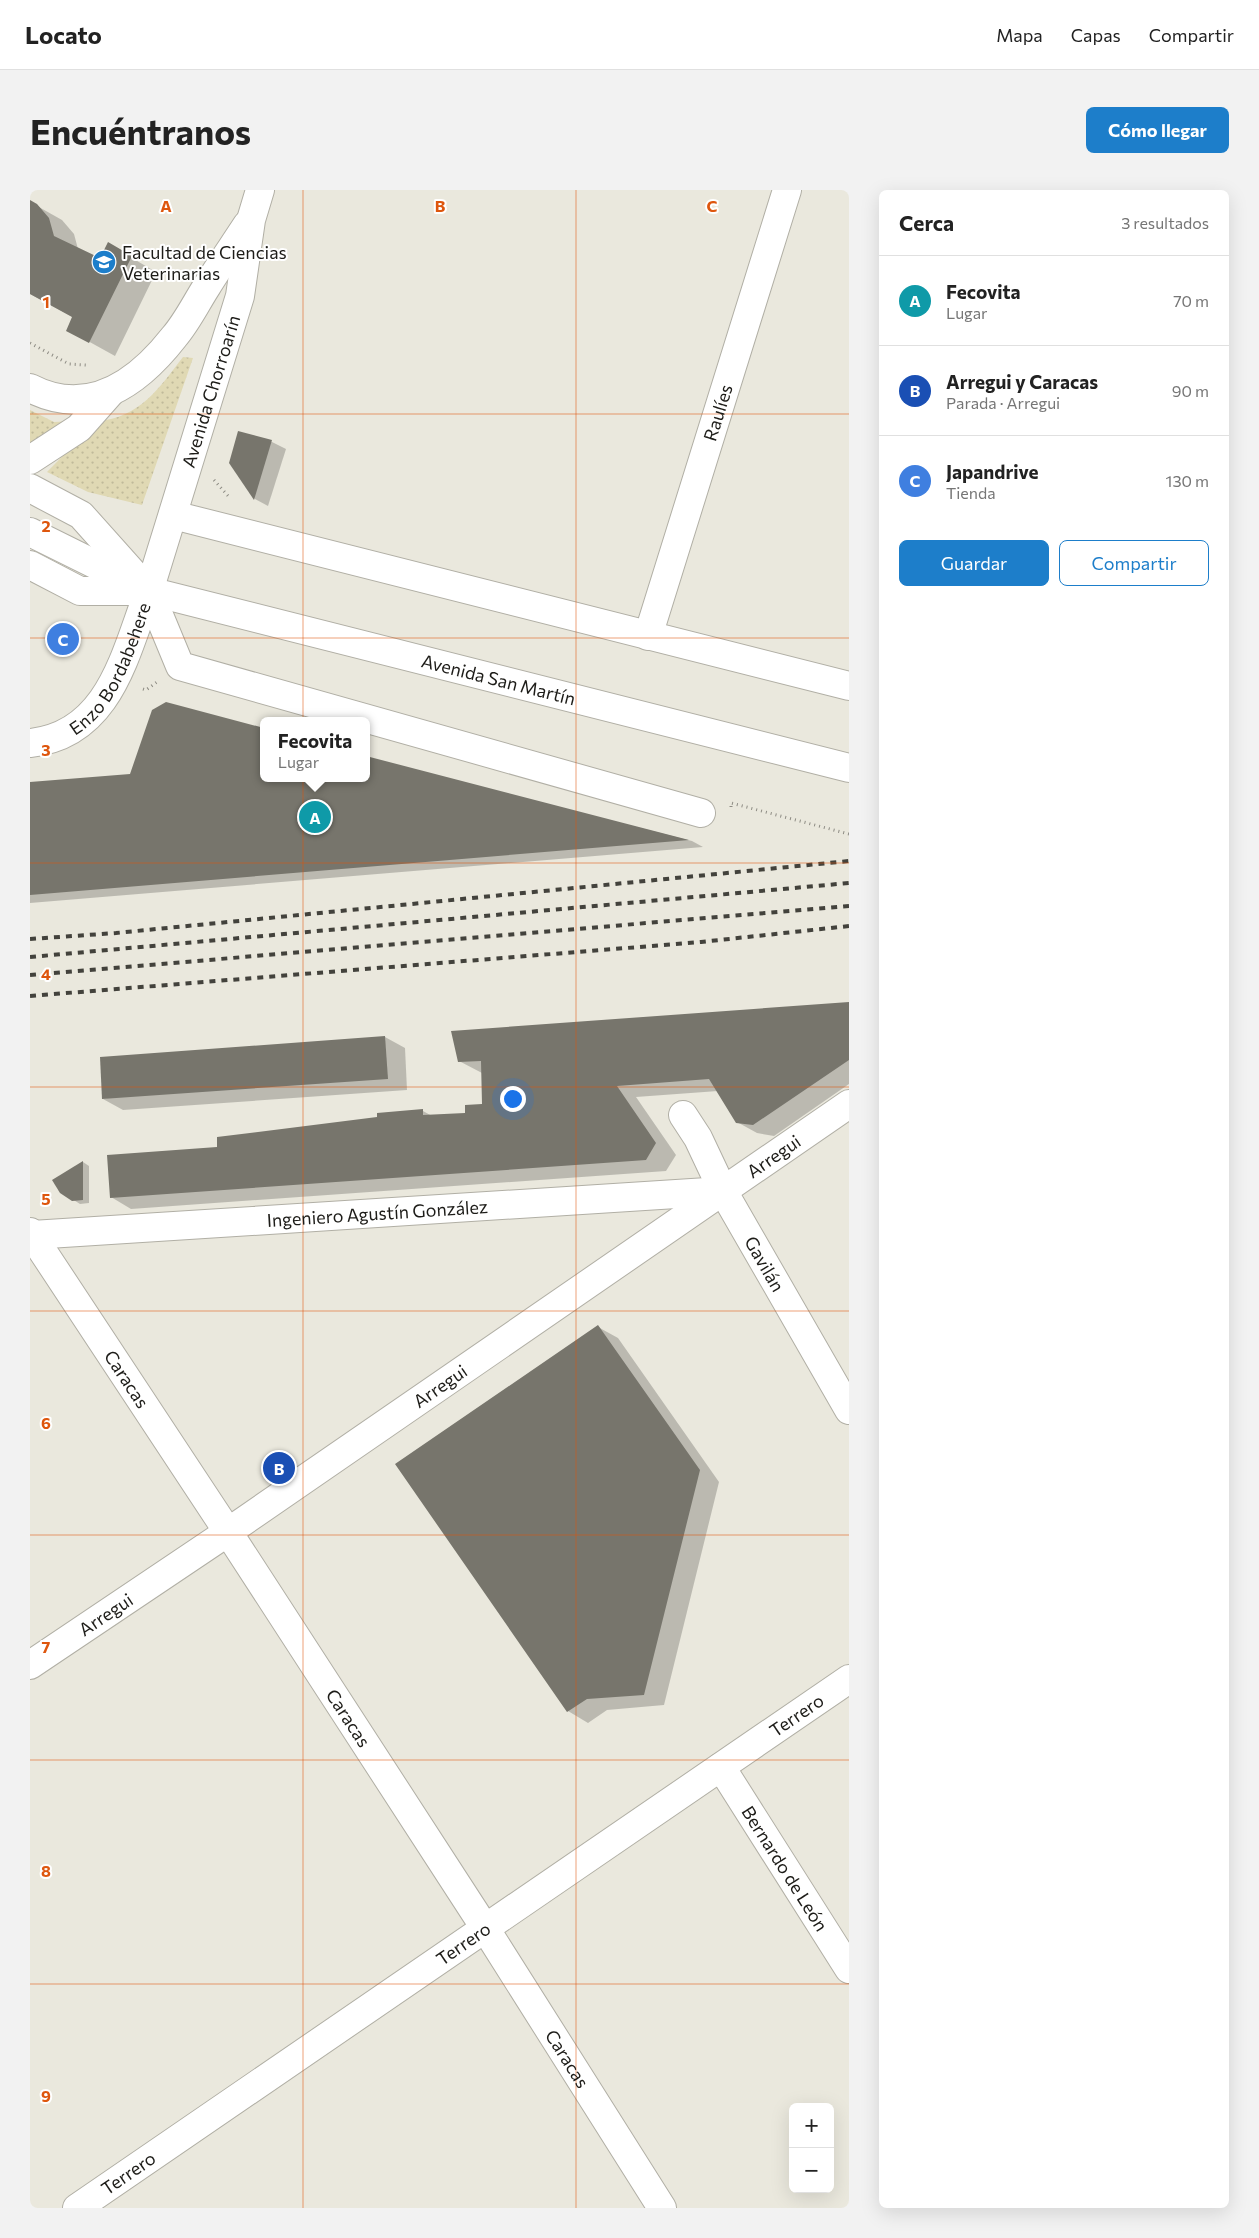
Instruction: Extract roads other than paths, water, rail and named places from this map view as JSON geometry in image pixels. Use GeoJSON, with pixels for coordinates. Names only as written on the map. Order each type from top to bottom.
{"type":"FeatureCollection","features":[{"type":"Feature","properties":{"kind":"street","name":"Avenida Chorroarín"},"geometry":{"type":"LineString","coordinates":[[148,591],[240,296],[251,220],[260,190]]}},
{"type":"Feature","properties":{"kind":"street","name":"Raulíes"},"geometry":{"type":"LineString","coordinates":[[648,636],[787,190]]}},
{"type":"Feature","properties":{"kind":"street"},"geometry":{"type":"LineString","coordinates":[[30,460],[79,428],[110,393],[153,360],[175,336],[251,220]]}},
{"type":"Feature","properties":{"kind":"street"},"geometry":{"type":"LineString","coordinates":[[30,388],[67,399],[92,399],[110,393]]}},
{"type":"Feature","properties":{"kind":"street"},"geometry":{"type":"LineString","coordinates":[[30,488],[81,515],[148,591],[180,666],[361,717]]}},
{"type":"Feature","properties":{"kind":"street"},"geometry":{"type":"LineString","coordinates":[[172,515],[230,528],[849,686]]}},
{"type":"Feature","properties":{"kind":"street"},"geometry":{"type":"LineString","coordinates":[[30,532],[148,591]]}},
{"type":"Feature","properties":{"kind":"street","name":"Avenida San Martín"},"geometry":{"type":"LineString","coordinates":[[30,565],[80,591],[148,591],[849,768]]}},
{"type":"Feature","properties":{"kind":"street","name":"Enzo Bordabehere"},"geometry":{"type":"LineString","coordinates":[[30,743],[45,741],[65,733],[81,724],[96,711],[114,683],[148,591]]}},
{"type":"Feature","properties":{"kind":"street"},"geometry":{"type":"LineString","coordinates":[[370,720],[701,813]]}},
{"type":"Feature","properties":{"kind":"street","name":"Arregui"},"geometry":{"type":"LineString","coordinates":[[30,1665],[228,1532],[849,1104]]}},
{"type":"Feature","properties":{"kind":"street","name":"Gavilán"},"geometry":{"type":"LineString","coordinates":[[684,1115],[698,1138],[723,1191],[849,1410]]}},
{"type":"Feature","properties":{"kind":"street","name":"Ingeniero Agustín González"},"geometry":{"type":"LineString","coordinates":[[31,1233],[723,1191]]}},
{"type":"Feature","properties":{"kind":"street","name":"Caracas"},"geometry":{"type":"LineString","coordinates":[[31,1233],[485,1928],[662,2208]]}},
{"type":"Feature","properties":{"kind":"street","name":"Terrero"},"geometry":{"type":"LineString","coordinates":[[77,2208],[849,1679]]}},
{"type":"Feature","properties":{"kind":"street","name":"Bernardo de León"},"geometry":{"type":"LineString","coordinates":[[720,1767],[849,1969]]}},
{"type":"Feature","properties":{"kind":"railway"},"geometry":{"type":"LineString","coordinates":[[30,939],[116,933],[849,861]]}},
{"type":"Feature","properties":{"kind":"railway"},"geometry":{"type":"LineString","coordinates":[[30,957],[849,883]]}},
{"type":"Feature","properties":{"kind":"railway"},"geometry":{"type":"LineString","coordinates":[[30,975],[849,906]]}},
{"type":"Feature","properties":{"kind":"railway"},"geometry":{"type":"LineString","coordinates":[[30,996],[701,942],[849,926]]}},
{"type":"Feature","properties":{"kind":"place","name":"Facultad de Ciencias Veterinarias"},"geometry":{"type":"Point","coordinates":[104,262]}},
{"type":"Feature","properties":{"kind":"place","name":"Japandrive"},"geometry":{"type":"Point","coordinates":[63,639]}},
{"type":"Feature","properties":{"kind":"place","name":"Fecovita"},"geometry":{"type":"Point","coordinates":[315,817]}},
{"type":"Feature","properties":{"kind":"place","name":"Arregui y Caracas"},"geometry":{"type":"Point","coordinates":[279,1468]}}]}
